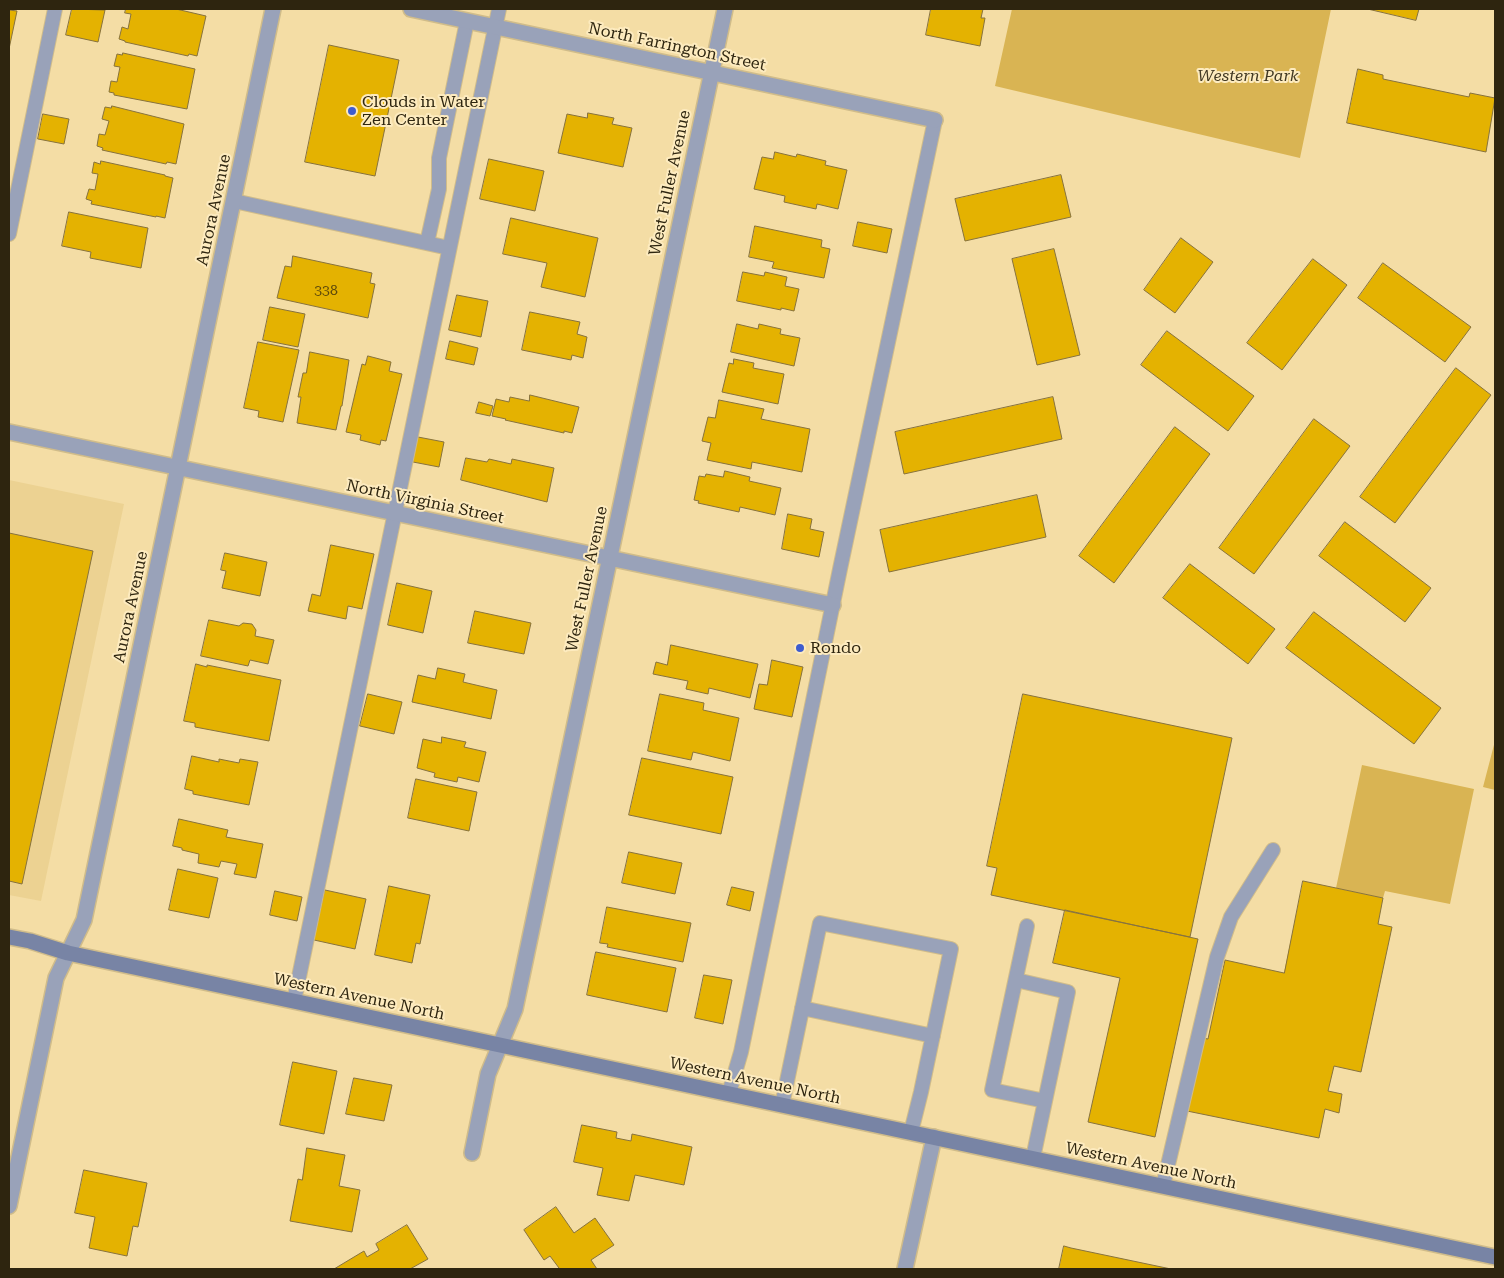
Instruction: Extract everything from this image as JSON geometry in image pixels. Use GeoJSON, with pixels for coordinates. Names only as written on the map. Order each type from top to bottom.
{"type":"FeatureCollection","features":[{"type":"Feature","properties":{"kind":"street","name":"Aurora Avenue"},"geometry":{"type":"LineString","coordinates":[[9,1206],[56,978],[84,920],[273,9]]}},
{"type":"Feature","properties":{"kind":"street","name":"North Farrington Street"},"geometry":{"type":"LineString","coordinates":[[412,9],[935,120]]}},
{"type":"Feature","properties":{"kind":"street","name":"West Fuller Avenue"},"geometry":{"type":"LineString","coordinates":[[472,1153],[488,1074],[515,1009],[725,9]]}},
{"type":"Feature","properties":{"kind":"street","name":"North Virginia Street"},"geometry":{"type":"LineString","coordinates":[[9,432],[833,605]]}},
{"type":"Feature","properties":{"kind":"street","name":"Western Avenue North"},"geometry":{"type":"LineString","coordinates":[[9,937],[30,941],[68,953],[1495,1257]]}},
{"type":"Feature","properties":{"kind":"street"},"geometry":{"type":"LineString","coordinates":[[905,1269],[934,1137]]}},
{"type":"Feature","properties":{"kind":"lane"},"geometry":{"type":"LineString","coordinates":[[9,234],[55,9]]}},
{"type":"Feature","properties":{"kind":"lane"},"geometry":{"type":"LineString","coordinates":[[294,1001],[498,9]]}},
{"type":"Feature","properties":{"kind":"lane"},"geometry":{"type":"LineString","coordinates":[[427,243],[440,188],[439,158],[467,21]]}},
{"type":"Feature","properties":{"kind":"lane"},"geometry":{"type":"LineString","coordinates":[[729,1094],[741,1052],[935,120]]}},
{"type":"Feature","properties":{"kind":"lane"},"geometry":{"type":"LineString","coordinates":[[234,201],[449,248]]}},
{"type":"Feature","properties":{"kind":"lane"},"geometry":{"type":"LineString","coordinates":[[1163,1186],[1217,956],[1231,917],[1273,850]]}},
{"type":"Feature","properties":{"kind":"lane"},"geometry":{"type":"LineString","coordinates":[[782,1105],[820,923],[951,949],[911,1132]]}},
{"type":"Feature","properties":{"kind":"lane"},"geometry":{"type":"LineString","coordinates":[[1027,926],[992,1090],[1045,1101]]}},
{"type":"Feature","properties":{"kind":"lane"},"geometry":{"type":"LineString","coordinates":[[1016,980],[1068,992],[1032,1158]]}},
{"type":"Feature","properties":{"kind":"lane"},"geometry":{"type":"LineString","coordinates":[[802,1008],[933,1036]]}},
{"type":"Feature","properties":{"kind":"shaded area"},"geometry":{"type":"Polygon","coordinates":[[[9,480],[124,504],[41,901],[9,895],[9,480]]]}},
{"type":"Feature","properties":{"kind":"green space","name":"Western Park"},"geometry":{"type":"Polygon","coordinates":[[[1012,9],[1331,9],[1300,158],[995,86],[1012,9]]]}},
{"type":"Feature","properties":{"kind":"green space"},"geometry":{"type":"Polygon","coordinates":[[[1495,741],[1495,790],[1483,787],[1495,741]]]}},
{"type":"Feature","properties":{"kind":"green space"},"geometry":{"type":"Polygon","coordinates":[[[1362,765],[1474,789],[1450,904],[1385,891],[1383,898],[1336,888],[1362,765]]]}},
{"type":"Feature","properties":{"kind":"building"},"geometry":{"type":"Polygon","coordinates":[[[72,9],[105,10],[98,42],[66,35],[72,9]]]}},
{"type":"Feature","properties":{"kind":"building"},"geometry":{"type":"Polygon","coordinates":[[[126,9],[176,9],[206,16],[197,56],[189,54],[188,56],[119,39],[122,27],[128,29],[131,14],[125,13],[126,9]]]}},
{"type":"Feature","properties":{"kind":"building"},"geometry":{"type":"Polygon","coordinates":[[[931,9],[983,9],[981,18],[985,18],[980,46],[926,35],[931,9]]]}},
{"type":"Feature","properties":{"kind":"building"},"geometry":{"type":"Polygon","coordinates":[[[1368,9],[1419,9],[1416,20],[1368,9]]]}},
{"type":"Feature","properties":{"kind":"building"},"geometry":{"type":"Polygon","coordinates":[[[9,10],[17,11],[9,49],[9,10]]]}},
{"type":"Feature","properties":{"kind":"building","name":"Clouds in Water Zen Center"},"geometry":{"type":"Polygon","coordinates":[[[329,45],[399,60],[375,176],[305,162],[329,45]]]}},
{"type":"Feature","properties":{"kind":"building"},"geometry":{"type":"Polygon","coordinates":[[[123,53],[195,69],[187,109],[114,95],[114,93],[109,92],[111,81],[117,82],[120,67],[114,66],[117,54],[122,55],[123,53]]]}},
{"type":"Feature","properties":{"kind":"building"},"geometry":{"type":"Polygon","coordinates":[[[1358,69],[1383,75],[1383,79],[1469,97],[1470,93],[1495,98],[1486,152],[1347,123],[1358,69]]]}},
{"type":"Feature","properties":{"kind":"building"},"geometry":{"type":"Polygon","coordinates":[[[112,106],[184,124],[176,164],[167,162],[166,164],[102,150],[103,148],[97,146],[99,134],[105,135],[109,121],[102,119],[105,107],[111,108],[112,106]]]}},
{"type":"Feature","properties":{"kind":"building"},"geometry":{"type":"Polygon","coordinates":[[[588,113],[614,118],[612,124],[632,128],[623,167],[558,153],[567,114],[587,118],[588,113]]]}},
{"type":"Feature","properties":{"kind":"building"},"geometry":{"type":"Polygon","coordinates":[[[43,114],[69,119],[64,144],[38,139],[43,114]]]}},
{"type":"Feature","properties":{"kind":"building"},"geometry":{"type":"Polygon","coordinates":[[[775,152],[796,157],[797,154],[826,161],[825,165],[847,170],[838,209],[817,204],[816,209],[784,202],[785,196],[754,189],[762,157],[773,159],[775,152]]]}},
{"type":"Feature","properties":{"kind":"building"},"geometry":{"type":"Polygon","coordinates":[[[489,159],[544,171],[535,211],[480,199],[489,159]]]}},
{"type":"Feature","properties":{"kind":"building"},"geometry":{"type":"Polygon","coordinates":[[[101,161],[173,178],[165,218],[91,204],[92,201],[86,199],[89,189],[95,190],[98,174],[92,173],[94,162],[100,164],[101,161]]]}},
{"type":"Feature","properties":{"kind":"building"},"geometry":{"type":"Polygon","coordinates":[[[1061,175],[1071,217],[965,241],[955,199],[1061,175]]]}},
{"type":"Feature","properties":{"kind":"building"},"geometry":{"type":"Polygon","coordinates":[[[69,212],[148,228],[141,268],[90,258],[91,252],[62,246],[69,212]]]}},
{"type":"Feature","properties":{"kind":"building"},"geometry":{"type":"Polygon","coordinates":[[[511,218],[598,238],[585,297],[541,287],[547,263],[503,254],[511,218]]]}},
{"type":"Feature","properties":{"kind":"building"},"geometry":{"type":"Polygon","coordinates":[[[858,222],[892,229],[887,253],[853,246],[858,222]]]}},
{"type":"Feature","properties":{"kind":"building"},"geometry":{"type":"Polygon","coordinates":[[[755,226],[822,240],[821,247],[830,249],[824,278],[772,268],[774,262],[749,257],[755,226]]]}},
{"type":"Feature","properties":{"kind":"building"},"geometry":{"type":"Polygon","coordinates":[[[1181,238],[1213,262],[1175,313],[1144,290],[1181,238]]]}},
{"type":"Feature","properties":{"kind":"building"},"geometry":{"type":"Polygon","coordinates":[[[1054,249],[1080,355],[1037,365],[1012,259],[1054,249]]]}},
{"type":"Feature","properties":{"kind":"building"},"geometry":{"type":"Polygon","coordinates":[[[293,256],[372,273],[370,283],[375,284],[368,318],[277,298],[285,266],[291,267],[293,256]]]}},
{"type":"Feature","properties":{"kind":"building"},"geometry":{"type":"Polygon","coordinates":[[[1313,259],[1347,285],[1282,370],[1247,343],[1313,259]]]}},
{"type":"Feature","properties":{"kind":"building"},"geometry":{"type":"Polygon","coordinates":[[[1383,263],[1471,327],[1445,362],[1358,298],[1383,263]]]}},
{"type":"Feature","properties":{"kind":"building"},"geometry":{"type":"Polygon","coordinates":[[[743,272],[764,276],[765,272],[787,277],[785,286],[799,289],[794,311],[737,301],[743,272]]]}},
{"type":"Feature","properties":{"kind":"building"},"geometry":{"type":"Polygon","coordinates":[[[457,295],[488,301],[481,337],[449,330],[457,295]]]}},
{"type":"Feature","properties":{"kind":"building"},"geometry":{"type":"Polygon","coordinates":[[[270,307],[305,314],[298,347],[263,340],[270,307]]]}},
{"type":"Feature","properties":{"kind":"building"},"geometry":{"type":"Polygon","coordinates":[[[530,312],[580,322],[577,334],[587,337],[583,358],[572,355],[571,360],[522,350],[530,312]]]}},
{"type":"Feature","properties":{"kind":"building"},"geometry":{"type":"Polygon","coordinates":[[[737,324],[758,329],[759,324],[781,329],[780,334],[800,338],[794,366],[731,352],[737,324]]]}},
{"type":"Feature","properties":{"kind":"building"},"geometry":{"type":"Polygon","coordinates":[[[1167,331],[1254,396],[1228,431],[1141,365],[1167,331]]]}},
{"type":"Feature","properties":{"kind":"building"},"geometry":{"type":"Polygon","coordinates":[[[450,341],[478,348],[474,365],[446,359],[450,341]]]}},
{"type":"Feature","properties":{"kind":"building"},"geometry":{"type":"Polygon","coordinates":[[[258,342],[299,350],[283,422],[258,417],[259,411],[244,408],[258,342]]]}},
{"type":"Feature","properties":{"kind":"building"},"geometry":{"type":"Polygon","coordinates":[[[310,352],[349,360],[342,406],[336,430],[297,423],[301,397],[298,397],[303,373],[306,373],[310,352]]]}},
{"type":"Feature","properties":{"kind":"building"},"geometry":{"type":"Polygon","coordinates":[[[368,356],[391,362],[389,371],[402,374],[386,441],[381,440],[380,445],[360,440],[361,435],[346,432],[362,364],[365,365],[368,356]]]}},
{"type":"Feature","properties":{"kind":"building"},"geometry":{"type":"Polygon","coordinates":[[[734,359],[754,363],[753,368],[784,374],[778,404],[722,392],[729,363],[733,364],[734,359]]]}},
{"type":"Feature","properties":{"kind":"building"},"geometry":{"type":"Polygon","coordinates":[[[1456,368],[1491,395],[1395,523],[1360,497],[1456,368]]]}},
{"type":"Feature","properties":{"kind":"building"},"geometry":{"type":"Polygon","coordinates":[[[530,395],[579,407],[572,433],[564,431],[564,433],[492,416],[496,399],[509,402],[510,397],[529,401],[530,395]]]}},
{"type":"Feature","properties":{"kind":"building"},"geometry":{"type":"Polygon","coordinates":[[[1053,397],[1062,439],[904,474],[895,432],[1053,397]]]}},
{"type":"Feature","properties":{"kind":"building"},"geometry":{"type":"Polygon","coordinates":[[[719,400],[764,409],[761,419],[810,429],[802,472],[752,462],[751,469],[707,460],[711,443],[702,441],[708,417],[715,418],[719,400]]]}},
{"type":"Feature","properties":{"kind":"building"},"geometry":{"type":"Polygon","coordinates":[[[479,402],[493,406],[490,416],[476,413],[479,402]]]}},
{"type":"Feature","properties":{"kind":"building"},"geometry":{"type":"Polygon","coordinates":[[[1314,419],[1350,446],[1254,574],[1219,548],[1314,419]]]}},
{"type":"Feature","properties":{"kind":"building"},"geometry":{"type":"Polygon","coordinates":[[[1175,427],[1210,454],[1114,583],[1079,556],[1175,427]]]}},
{"type":"Feature","properties":{"kind":"building"},"geometry":{"type":"Polygon","coordinates":[[[418,437],[444,442],[439,467],[413,462],[418,437]]]}},
{"type":"Feature","properties":{"kind":"building"},"geometry":{"type":"Polygon","coordinates":[[[466,458],[487,462],[489,459],[511,464],[512,459],[554,468],[547,502],[461,480],[466,458]]]}},
{"type":"Feature","properties":{"kind":"building"},"geometry":{"type":"Polygon","coordinates":[[[725,471],[750,477],[749,481],[781,488],[775,515],[740,507],[739,512],[698,503],[699,501],[694,500],[699,476],[705,477],[706,474],[723,477],[725,471]]]}},
{"type":"Feature","properties":{"kind":"building"},"geometry":{"type":"Polygon","coordinates":[[[1037,495],[1046,537],[889,572],[880,530],[1037,495]]]}},
{"type":"Feature","properties":{"kind":"building"},"geometry":{"type":"Polygon","coordinates":[[[788,514],[812,519],[810,529],[824,532],[819,557],[782,549],[788,514]]]}},
{"type":"Feature","properties":{"kind":"building"},"geometry":{"type":"Polygon","coordinates":[[[1345,522],[1431,588],[1405,622],[1319,556],[1345,522]]]}},
{"type":"Feature","properties":{"kind":"building"},"geometry":{"type":"Polygon","coordinates":[[[9,533],[93,551],[22,884],[9,881],[9,533]]]}},
{"type":"Feature","properties":{"kind":"building"},"geometry":{"type":"Polygon","coordinates":[[[331,545],[374,554],[362,609],[348,606],[346,619],[308,611],[312,594],[320,596],[331,545]]]}},
{"type":"Feature","properties":{"kind":"building"},"geometry":{"type":"Polygon","coordinates":[[[225,553],[267,562],[260,596],[222,588],[226,571],[221,570],[225,553]]]}},
{"type":"Feature","properties":{"kind":"building"},"geometry":{"type":"Polygon","coordinates":[[[1190,564],[1275,629],[1248,664],[1163,598],[1190,564]]]}},
{"type":"Feature","properties":{"kind":"building"},"geometry":{"type":"Polygon","coordinates":[[[397,583],[432,591],[423,633],[388,625],[397,583]]]}},
{"type":"Feature","properties":{"kind":"building"},"geometry":{"type":"Polygon","coordinates":[[[475,611],[531,623],[524,654],[468,643],[475,611]]]}},
{"type":"Feature","properties":{"kind":"building"},"geometry":{"type":"Polygon","coordinates":[[[1314,612],[1441,708],[1414,744],[1286,648],[1314,612]]]}},
{"type":"Feature","properties":{"kind":"building"},"geometry":{"type":"Polygon","coordinates":[[[209,620],[239,626],[243,623],[252,624],[256,630],[255,636],[274,640],[268,664],[250,660],[248,666],[201,656],[209,620]]]}},
{"type":"Feature","properties":{"kind":"building"},"geometry":{"type":"Polygon","coordinates":[[[671,645],[758,664],[750,698],[709,688],[708,694],[686,689],[688,681],[653,674],[656,662],[667,665],[671,645]]]}},
{"type":"Feature","properties":{"kind":"building"},"geometry":{"type":"Polygon","coordinates":[[[772,660],[803,667],[792,717],[754,709],[759,684],[767,685],[772,660]]]}},
{"type":"Feature","properties":{"kind":"building"},"geometry":{"type":"Polygon","coordinates":[[[196,664],[281,680],[269,741],[195,727],[195,723],[184,721],[196,664]]]}},
{"type":"Feature","properties":{"kind":"building"},"geometry":{"type":"Polygon","coordinates":[[[438,668],[465,674],[463,682],[497,690],[491,719],[412,702],[418,675],[435,679],[438,668]]]}},
{"type":"Feature","properties":{"kind":"building"},"geometry":{"type":"Polygon","coordinates":[[[368,694],[402,702],[394,734],[360,726],[368,694]]]}},
{"type":"Feature","properties":{"kind":"building"},"geometry":{"type":"Polygon","coordinates":[[[660,694],[704,703],[703,710],[739,718],[730,761],[693,752],[691,760],[648,751],[660,694]]]}},
{"type":"Feature","properties":{"kind":"building"},"geometry":{"type":"Polygon","coordinates":[[[1023,694],[1232,738],[1190,937],[991,895],[997,868],[987,866],[1023,694]]]}},
{"type":"Feature","properties":{"kind":"building"},"geometry":{"type":"Polygon","coordinates":[[[442,737],[466,742],[464,747],[486,752],[479,782],[458,777],[457,782],[434,777],[435,773],[417,768],[423,739],[441,743],[442,737]]]}},
{"type":"Feature","properties":{"kind":"building"},"geometry":{"type":"Polygon","coordinates":[[[192,756],[219,762],[219,759],[239,763],[240,759],[258,762],[249,805],[193,794],[193,791],[185,789],[192,756]]]}},
{"type":"Feature","properties":{"kind":"building"},"geometry":{"type":"Polygon","coordinates":[[[642,758],[733,777],[721,834],[629,815],[642,758]]]}},
{"type":"Feature","properties":{"kind":"building"},"geometry":{"type":"Polygon","coordinates":[[[416,779],[477,792],[469,831],[408,818],[416,779]]]}},
{"type":"Feature","properties":{"kind":"building"},"geometry":{"type":"Polygon","coordinates":[[[179,819],[228,830],[226,837],[263,844],[256,878],[234,874],[237,864],[221,861],[219,867],[198,863],[199,854],[173,846],[179,819]]]}},
{"type":"Feature","properties":{"kind":"building"},"geometry":{"type":"Polygon","coordinates":[[[629,852],[682,863],[675,894],[622,883],[629,852]]]}},
{"type":"Feature","properties":{"kind":"building"},"geometry":{"type":"Polygon","coordinates":[[[178,869],[218,878],[209,918],[169,910],[178,869]]]}},
{"type":"Feature","properties":{"kind":"building"},"geometry":{"type":"Polygon","coordinates":[[[1303,881],[1383,898],[1378,924],[1392,927],[1361,1072],[1334,1066],[1328,1091],[1342,1094],[1339,1113],[1325,1109],[1319,1138],[1187,1111],[1202,1038],[1208,1039],[1225,960],[1284,973],[1303,881]]]}},
{"type":"Feature","properties":{"kind":"building"},"geometry":{"type":"Polygon","coordinates":[[[389,886],[430,895],[420,944],[416,943],[412,963],[375,955],[389,886]]]}},
{"type":"Feature","properties":{"kind":"building"},"geometry":{"type":"Polygon","coordinates":[[[732,887],[754,892],[750,911],[727,905],[732,887]]]}},
{"type":"Feature","properties":{"kind":"building"},"geometry":{"type":"Polygon","coordinates":[[[325,890],[366,899],[355,949],[314,940],[325,890]]]}},
{"type":"Feature","properties":{"kind":"building"},"geometry":{"type":"Polygon","coordinates":[[[275,891],[302,897],[297,921],[270,915],[275,891]]]}},
{"type":"Feature","properties":{"kind":"building"},"geometry":{"type":"Polygon","coordinates":[[[607,907],[691,923],[683,962],[607,947],[608,944],[600,943],[607,907]]]}},
{"type":"Feature","properties":{"kind":"building"},"geometry":{"type":"Polygon","coordinates":[[[1065,910],[1198,939],[1155,1137],[1088,1122],[1120,978],[1053,963],[1065,910]]]}},
{"type":"Feature","properties":{"kind":"building"},"geometry":{"type":"Polygon","coordinates":[[[596,952],[676,968],[667,1012],[587,995],[596,952]]]}},
{"type":"Feature","properties":{"kind":"building"},"geometry":{"type":"Polygon","coordinates":[[[704,975],[732,980],[723,1024],[695,1018],[704,975]]]}},
{"type":"Feature","properties":{"kind":"building"},"geometry":{"type":"Polygon","coordinates":[[[293,1062],[337,1071],[324,1134],[280,1125],[293,1062]]]}},
{"type":"Feature","properties":{"kind":"building"},"geometry":{"type":"Polygon","coordinates":[[[354,1078],[392,1085],[384,1121],[346,1114],[354,1078]]]}},
{"type":"Feature","properties":{"kind":"building"},"geometry":{"type":"Polygon","coordinates":[[[582,1125],[617,1132],[616,1138],[631,1141],[632,1134],[692,1147],[684,1185],[635,1175],[629,1201],[597,1195],[603,1168],[574,1162],[582,1125]]]}},
{"type":"Feature","properties":{"kind":"building"},"geometry":{"type":"Polygon","coordinates":[[[307,1148],[345,1155],[339,1186],[360,1190],[352,1232],[290,1221],[298,1179],[302,1180],[307,1148]]]}},
{"type":"Feature","properties":{"kind":"building"},"geometry":{"type":"Polygon","coordinates":[[[84,1170],[147,1183],[138,1227],[133,1226],[127,1256],[89,1248],[95,1217],[75,1213],[84,1170]]]}},
{"type":"Feature","properties":{"kind":"building"},"geometry":{"type":"Polygon","coordinates":[[[556,1207],[574,1233],[595,1218],[614,1245],[591,1260],[597,1269],[557,1269],[559,1268],[550,1256],[544,1260],[524,1230],[556,1207]]]}},
{"type":"Feature","properties":{"kind":"building"},"geometry":{"type":"Polygon","coordinates":[[[407,1225],[428,1259],[410,1269],[334,1269],[364,1251],[367,1257],[379,1250],[376,1244],[407,1225]]]}},
{"type":"Feature","properties":{"kind":"building"},"geometry":{"type":"Polygon","coordinates":[[[1064,1246],[1071,1248],[1171,1269],[1059,1269],[1064,1246]]]}},
{"type":"Feature","properties":{"kind":"place","name":"Clouds in Water Zen Center"},"geometry":{"type":"Point","coordinates":[352,111]}},
{"type":"Feature","properties":{"kind":"place","name":"Rondo"},"geometry":{"type":"Point","coordinates":[800,648]}}]}
